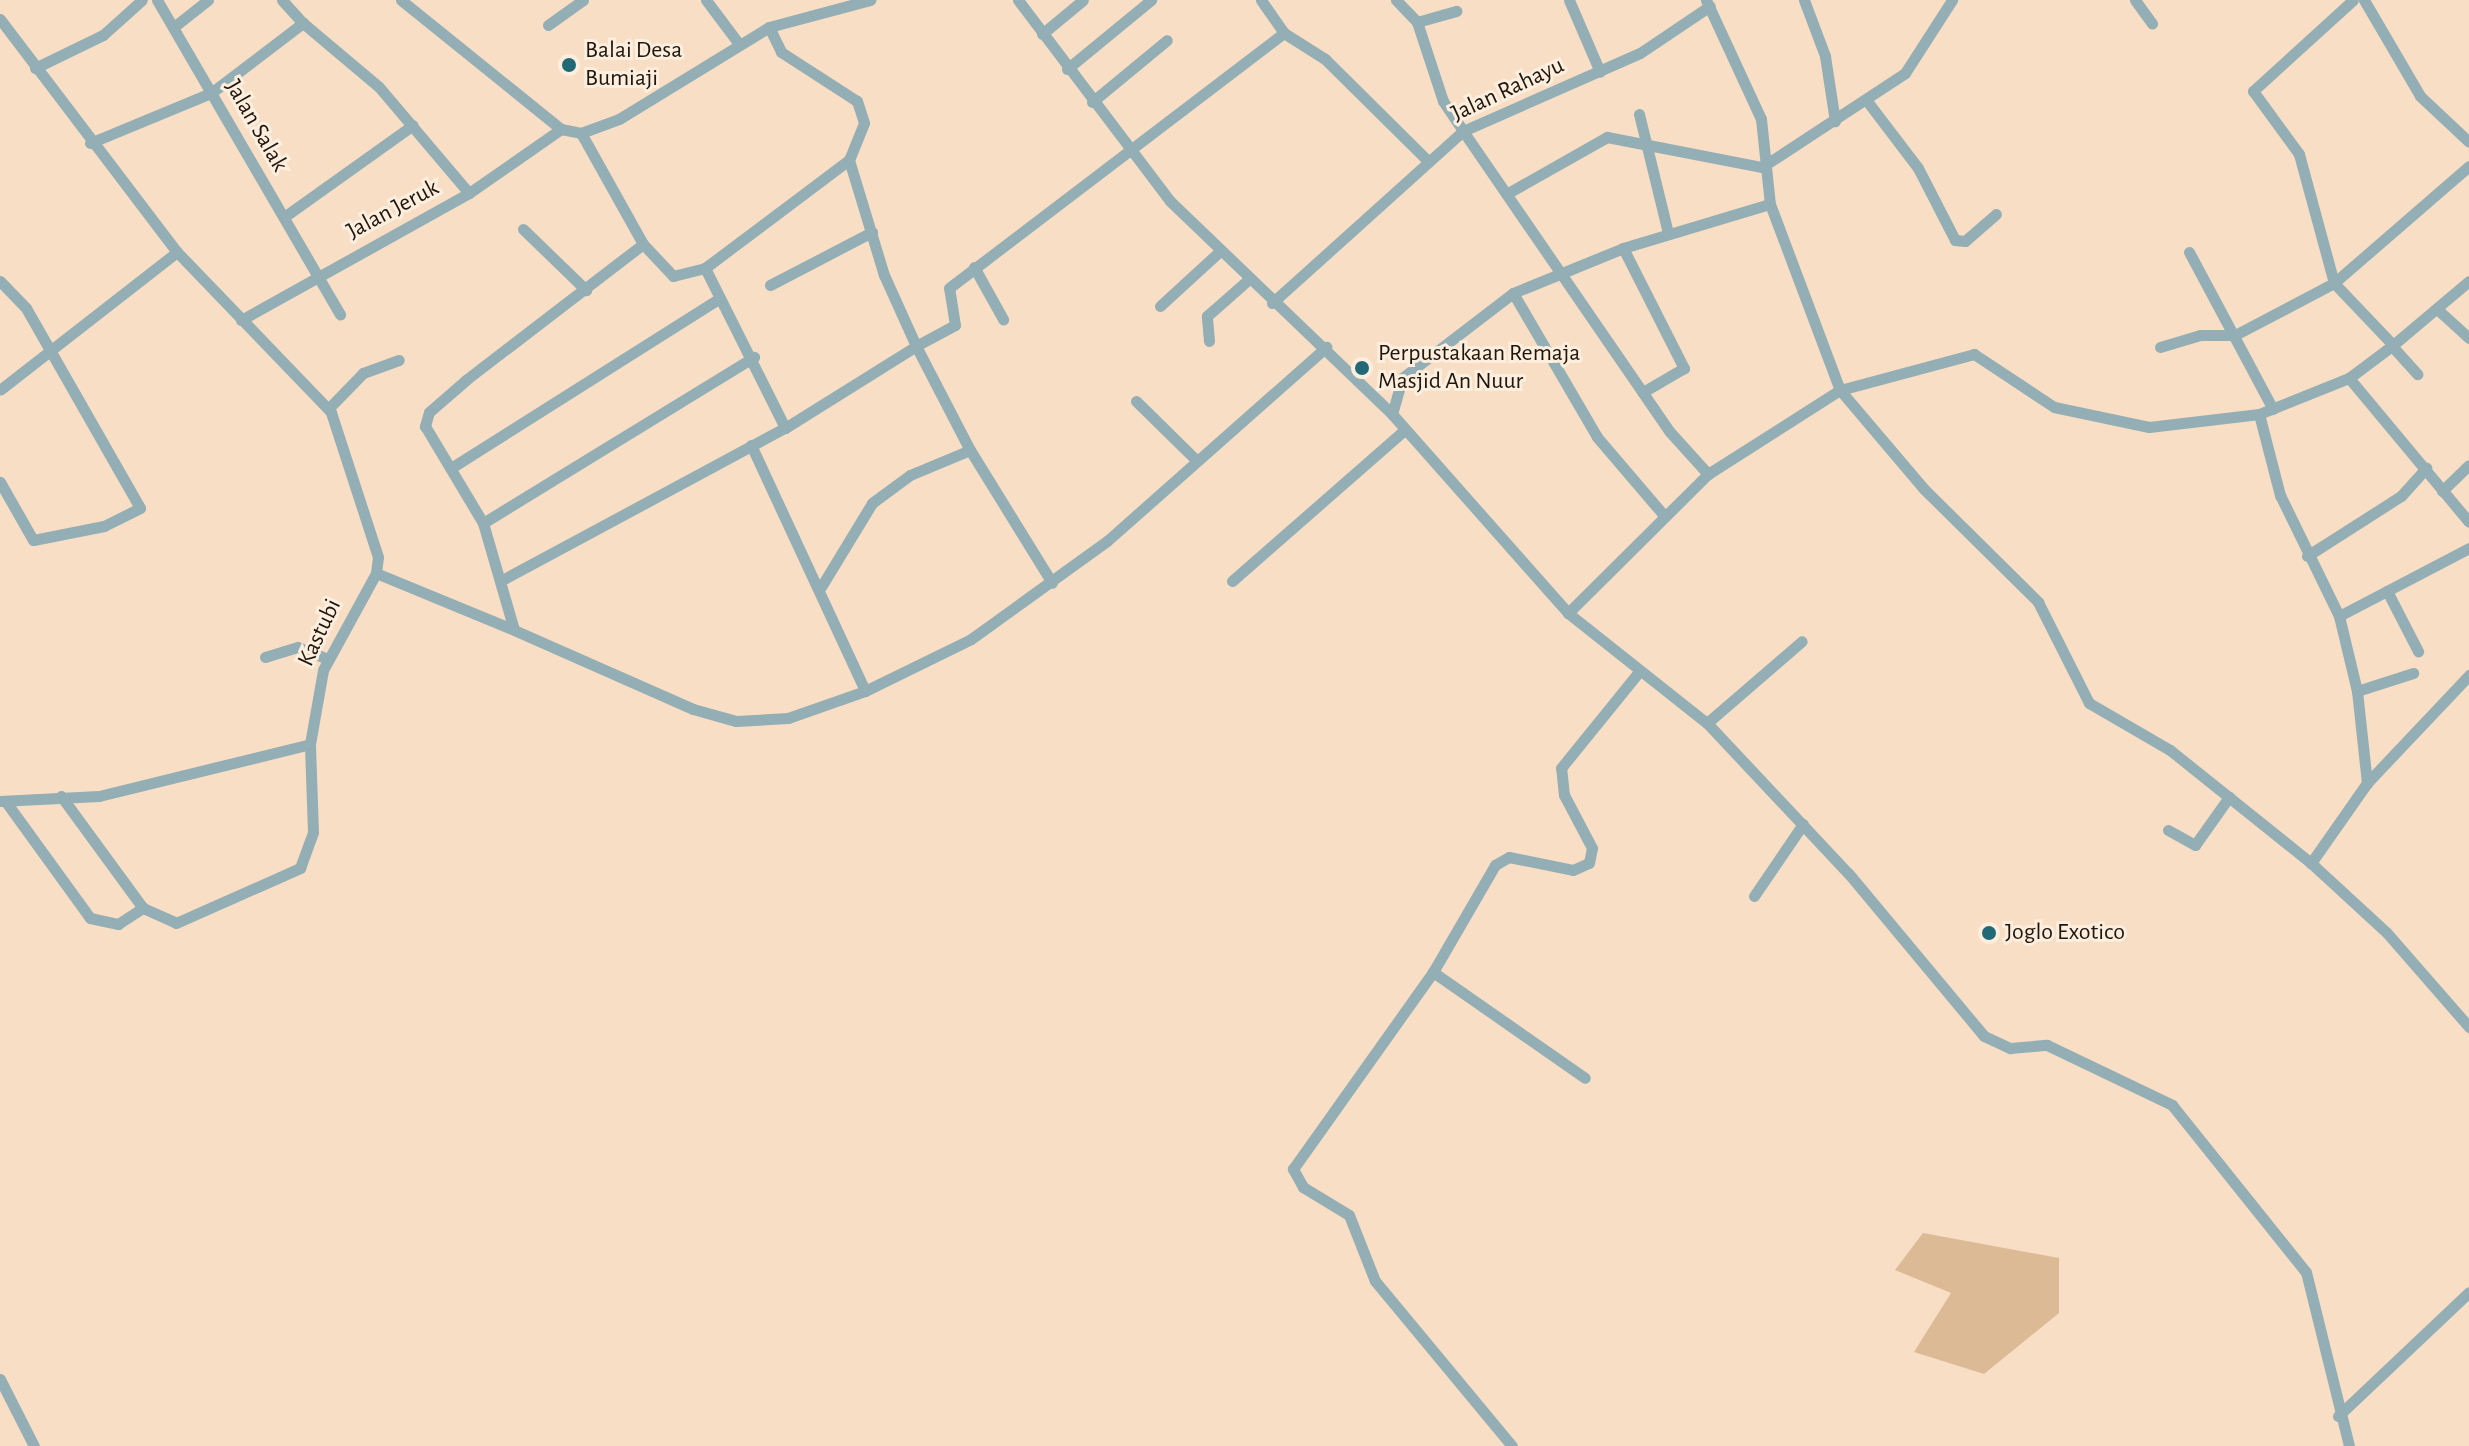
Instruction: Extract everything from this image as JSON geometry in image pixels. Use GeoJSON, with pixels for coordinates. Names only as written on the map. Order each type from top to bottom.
{"type":"FeatureCollection","features":[{"type":"Feature","properties":{"kind":"street"},"geometry":{"type":"LineString","coordinates":[[35,68],[103,35],[142,0]]}},
{"type":"Feature","properties":{"kind":"street","name":"Jalan Salak"},"geometry":{"type":"LineString","coordinates":[[157,0],[175,26],[340,315]]}},
{"type":"Feature","properties":{"kind":"street"},"geometry":{"type":"LineString","coordinates":[[175,26],[208,0]]}},
{"type":"Feature","properties":{"kind":"street"},"geometry":{"type":"LineString","coordinates":[[282,0],[413,125],[469,193]]}},
{"type":"Feature","properties":{"kind":"street"},"geometry":{"type":"LineString","coordinates":[[401,0],[561,129],[581,133],[619,119],[769,27],[870,0]]}},
{"type":"Feature","properties":{"kind":"street"},"geometry":{"type":"LineString","coordinates":[[548,25],[583,0]]}},
{"type":"Feature","properties":{"kind":"street"},"geometry":{"type":"LineString","coordinates":[[706,0],[739,44]]}},
{"type":"Feature","properties":{"kind":"street"},"geometry":{"type":"LineString","coordinates":[[1018,0],[1092,102],[1219,252],[1272,303],[1326,347],[1392,414],[1402,432],[1568,613],[1637,674],[1668,687],[1707,723],[1803,824],[1984,1036],[2010,1048],[2047,1045],[2172,1105],[2306,1272],[2323,1324],[2338,1416],[2349,1446]]}},
{"type":"Feature","properties":{"kind":"street"},"geometry":{"type":"LineString","coordinates":[[1042,34],[1083,0]]}},
{"type":"Feature","properties":{"kind":"street"},"geometry":{"type":"LineString","coordinates":[[1067,69],[1151,0]]}},
{"type":"Feature","properties":{"kind":"street"},"geometry":{"type":"LineString","coordinates":[[1261,0],[1284,33],[1325,59],[1427,160]]}},
{"type":"Feature","properties":{"kind":"street"},"geometry":{"type":"LineString","coordinates":[[1396,0],[1417,22],[1443,101],[1564,271],[1643,392],[1708,474]]}},
{"type":"Feature","properties":{"kind":"street"},"geometry":{"type":"LineString","coordinates":[[1569,0],[1600,72]]}},
{"type":"Feature","properties":{"kind":"street"},"geometry":{"type":"LineString","coordinates":[[1804,0],[1825,56],[1835,121]]}},
{"type":"Feature","properties":{"kind":"street"},"geometry":{"type":"LineString","coordinates":[[1508,193],[1600,138],[1649,144],[1762,167],[1867,101],[1916,62],[1952,0]]}},
{"type":"Feature","properties":{"kind":"street"},"geometry":{"type":"LineString","coordinates":[[2135,0],[2152,23]]}},
{"type":"Feature","properties":{"kind":"street"},"geometry":{"type":"LineString","coordinates":[[2353,0],[2253,91],[2299,154],[2334,283],[2417,374]]}},
{"type":"Feature","properties":{"kind":"street"},"geometry":{"type":"LineString","coordinates":[[2364,0],[2420,96],[2469,142]]}},
{"type":"Feature","properties":{"kind":"street"},"geometry":{"type":"LineString","coordinates":[[1708,3],[1761,119],[1762,167],[1770,204],[1840,390],[1924,489],[2038,602],[2089,703],[2157,741],[2311,863],[2387,933],[2469,1027]]}},
{"type":"Feature","properties":{"kind":"street","name":"Jalan Rahayu"},"geometry":{"type":"LineString","coordinates":[[1272,303],[1427,160],[1463,131],[1600,72],[1708,3]]}},
{"type":"Feature","properties":{"kind":"street"},"geometry":{"type":"LineString","coordinates":[[1417,22],[1456,11]]}},
{"type":"Feature","properties":{"kind":"street"},"geometry":{"type":"LineString","coordinates":[[0,19],[90,143],[177,252],[329,408],[378,557],[376,573],[736,721],[788,718],[865,691],[971,639],[1052,583],[1326,347]]}},
{"type":"Feature","properties":{"kind":"street"},"geometry":{"type":"LineString","coordinates":[[90,143],[211,93],[303,23]]}},
{"type":"Feature","properties":{"kind":"street"},"geometry":{"type":"LineString","coordinates":[[581,133],[643,244],[673,276],[705,268],[849,160],[864,123],[857,101],[781,52],[769,27]]}},
{"type":"Feature","properties":{"kind":"street"},"geometry":{"type":"LineString","coordinates":[[504,579],[785,428],[955,325],[947,291],[974,267],[1093,171],[1132,151],[1284,33]]}},
{"type":"Feature","properties":{"kind":"street"},"geometry":{"type":"LineString","coordinates":[[1092,102],[1167,40]]}},
{"type":"Feature","properties":{"kind":"street"},"geometry":{"type":"LineString","coordinates":[[1867,101],[1918,168],[1955,240],[1965,241],[1996,214]]}},
{"type":"Feature","properties":{"kind":"street"},"geometry":{"type":"LineString","coordinates":[[1639,114],[1649,144],[1668,233]]}},
{"type":"Feature","properties":{"kind":"street"},"geometry":{"type":"LineString","coordinates":[[284,217],[413,125]]}},
{"type":"Feature","properties":{"kind":"street","name":"Jalan Jeruk"},"geometry":{"type":"LineString","coordinates":[[241,320],[469,193],[561,129]]}},
{"type":"Feature","properties":{"kind":"street"},"geometry":{"type":"LineString","coordinates":[[849,160],[872,232],[916,346],[970,450],[1052,583]]}},
{"type":"Feature","properties":{"kind":"street"},"geometry":{"type":"LineString","coordinates":[[2160,347],[2200,335],[2235,335],[2334,283],[2469,166]]}},
{"type":"Feature","properties":{"kind":"street"},"geometry":{"type":"LineString","coordinates":[[1392,414],[1402,378],[1513,293],[1623,248],[1770,204]]}},
{"type":"Feature","properties":{"kind":"street"},"geometry":{"type":"LineString","coordinates":[[523,229],[586,290]]}},
{"type":"Feature","properties":{"kind":"street"},"geometry":{"type":"LineString","coordinates":[[770,285],[872,232]]}},
{"type":"Feature","properties":{"kind":"street"},"geometry":{"type":"LineString","coordinates":[[514,630],[504,579],[483,523],[425,426],[429,412],[643,244]]}},
{"type":"Feature","properties":{"kind":"street"},"geometry":{"type":"LineString","coordinates":[[1623,248],[1684,368],[1643,392]]}},
{"type":"Feature","properties":{"kind":"street"},"geometry":{"type":"LineString","coordinates":[[0,390],[177,252]]}},
{"type":"Feature","properties":{"kind":"street"},"geometry":{"type":"LineString","coordinates":[[1160,306],[1219,252]]}},
{"type":"Feature","properties":{"kind":"street"},"geometry":{"type":"LineString","coordinates":[[2189,252],[2273,409]]}},
{"type":"Feature","properties":{"kind":"street"},"geometry":{"type":"LineString","coordinates":[[974,267],[1003,319]]}},
{"type":"Feature","properties":{"kind":"street"},"geometry":{"type":"LineString","coordinates":[[705,268],[754,357],[785,428]]}},
{"type":"Feature","properties":{"kind":"street"},"geometry":{"type":"LineString","coordinates":[[1209,341],[1207,316],[1248,280]]}},
{"type":"Feature","properties":{"kind":"street"},"geometry":{"type":"LineString","coordinates":[[0,281],[26,308],[47,353],[140,508],[104,526],[33,540],[0,482]]}},
{"type":"Feature","properties":{"kind":"street"},"geometry":{"type":"LineString","coordinates":[[1568,613],[1662,513],[1708,474],[1840,390],[1960,353],[1980,357],[2038,400],[2112,424],[2149,427],[2259,414],[2349,378],[2469,281]]}},
{"type":"Feature","properties":{"kind":"street"},"geometry":{"type":"LineString","coordinates":[[1513,293],[1597,437],[1662,513]]}},
{"type":"Feature","properties":{"kind":"street"},"geometry":{"type":"LineString","coordinates":[[451,468],[720,298]]}},
{"type":"Feature","properties":{"kind":"street"},"geometry":{"type":"LineString","coordinates":[[2437,309],[2469,338]]}},
{"type":"Feature","properties":{"kind":"street"},"geometry":{"type":"LineString","coordinates":[[483,523],[754,357]]}},
{"type":"Feature","properties":{"kind":"street"},"geometry":{"type":"LineString","coordinates":[[329,408],[363,373],[399,360]]}},
{"type":"Feature","properties":{"kind":"street"},"geometry":{"type":"LineString","coordinates":[[2349,378],[2468,519]]}},
{"type":"Feature","properties":{"kind":"street"},"geometry":{"type":"LineString","coordinates":[[1136,401],[1196,460]]}},
{"type":"Feature","properties":{"kind":"street"},"geometry":{"type":"LineString","coordinates":[[2259,414],[2280,495],[2307,556],[2339,616],[2357,691],[2367,783]]}},
{"type":"Feature","properties":{"kind":"street"},"geometry":{"type":"LineString","coordinates":[[1232,581],[1402,432]]}},
{"type":"Feature","properties":{"kind":"street"},"geometry":{"type":"LineString","coordinates":[[751,445],[821,587],[865,691]]}},
{"type":"Feature","properties":{"kind":"street"},"geometry":{"type":"LineString","coordinates":[[821,587],[872,503],[910,475],[970,450]]}},
{"type":"Feature","properties":{"kind":"street"},"geometry":{"type":"LineString","coordinates":[[2442,491],[2469,465]]}},
{"type":"Feature","properties":{"kind":"street"},"geometry":{"type":"LineString","coordinates":[[2307,556],[2401,496],[2426,468]]}},
{"type":"Feature","properties":{"kind":"street"},"geometry":{"type":"LineString","coordinates":[[2339,616],[2469,548]]}},
{"type":"Feature","properties":{"kind":"street","name":"Kastubi"},"geometry":{"type":"LineString","coordinates":[[143,908],[176,923],[201,915],[300,868],[313,832],[310,744],[327,659],[376,573]]}},
{"type":"Feature","properties":{"kind":"street"},"geometry":{"type":"LineString","coordinates":[[2387,591],[2418,651]]}},
{"type":"Feature","properties":{"kind":"street"},"geometry":{"type":"LineString","coordinates":[[1707,723],[1802,641]]}},
{"type":"Feature","properties":{"kind":"street"},"geometry":{"type":"LineString","coordinates":[[265,657],[298,647],[327,659]]}},
{"type":"Feature","properties":{"kind":"street"},"geometry":{"type":"LineString","coordinates":[[2357,691],[2413,673]]}},
{"type":"Feature","properties":{"kind":"street"},"geometry":{"type":"LineString","coordinates":[[1512,1446],[1375,1281],[1349,1215],[1293,1173],[1433,972],[1495,865],[1523,857],[1560,869],[1589,863],[1592,848],[1564,795],[1561,768],[1637,674]]}},
{"type":"Feature","properties":{"kind":"street"},"geometry":{"type":"LineString","coordinates":[[2311,863],[2367,783],[2469,675]]}},
{"type":"Feature","properties":{"kind":"street"},"geometry":{"type":"LineString","coordinates":[[3,801],[188,779],[310,744]]}},
{"type":"Feature","properties":{"kind":"street"},"geometry":{"type":"LineString","coordinates":[[3,801],[90,918],[118,924],[143,908],[61,796]]}},
{"type":"Feature","properties":{"kind":"street"},"geometry":{"type":"LineString","coordinates":[[2168,830],[2195,845],[2229,797]]}},
{"type":"Feature","properties":{"kind":"street"},"geometry":{"type":"LineString","coordinates":[[1754,896],[1803,824]]}},
{"type":"Feature","properties":{"kind":"street"},"geometry":{"type":"LineString","coordinates":[[1433,972],[1585,1078]]}},
{"type":"Feature","properties":{"kind":"street"},"geometry":{"type":"LineString","coordinates":[[2338,1416],[2469,1292]]}},
{"type":"Feature","properties":{"kind":"street"},"geometry":{"type":"LineString","coordinates":[[0,1381],[34,1446]]}},
{"type":"Feature","properties":{"kind":"shaded area"},"geometry":{"type":"Polygon","coordinates":[[[1923,1233],[2059,1258],[2059,1313],[1984,1374],[1914,1352],[1951,1293],[1895,1270],[1923,1233]]]}},
{"type":"Feature","properties":{"kind":"place","name":"Balai Desa Bumiaji"},"geometry":{"type":"Point","coordinates":[569,65]}},
{"type":"Feature","properties":{"kind":"place","name":"Perpustakaan Remaja Masjid An Nuur"},"geometry":{"type":"Point","coordinates":[1362,368]}},
{"type":"Feature","properties":{"kind":"place","name":"Joglo Exotico"},"geometry":{"type":"Point","coordinates":[1989,933]}}]}
